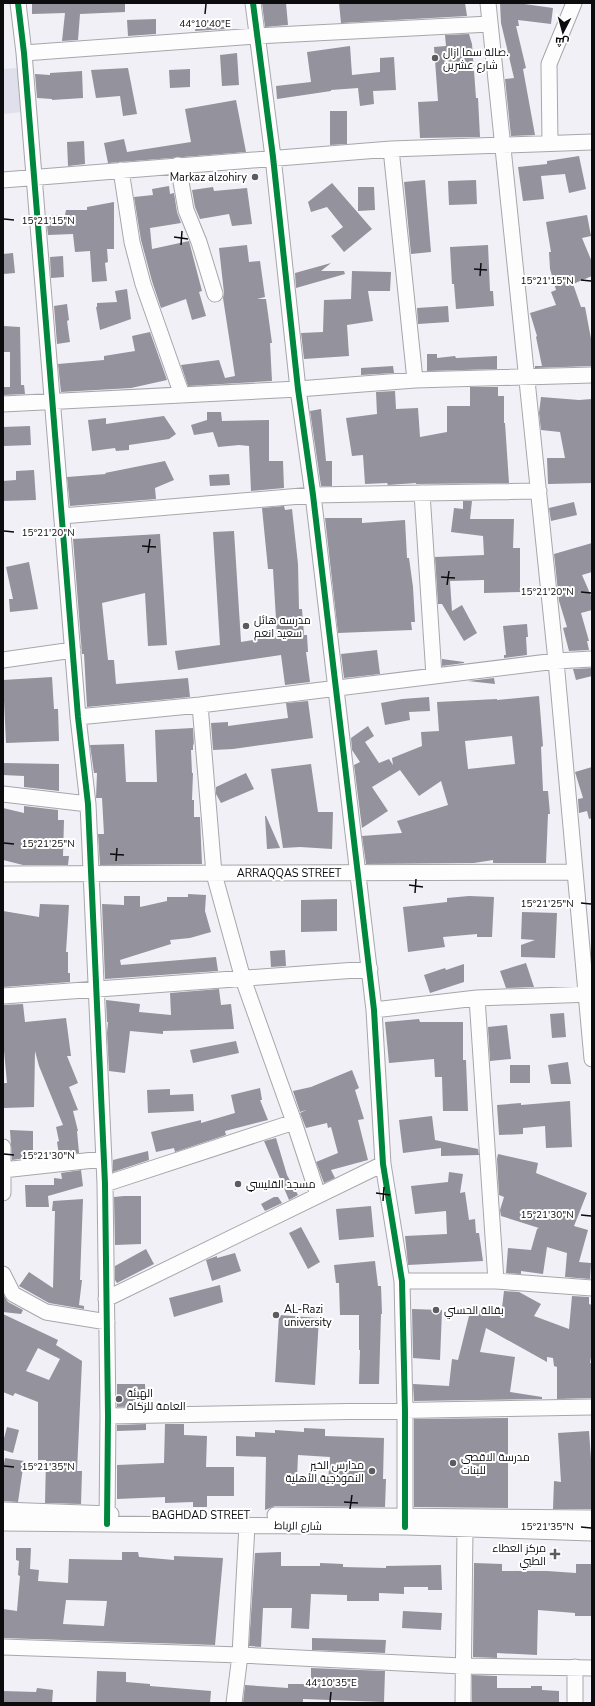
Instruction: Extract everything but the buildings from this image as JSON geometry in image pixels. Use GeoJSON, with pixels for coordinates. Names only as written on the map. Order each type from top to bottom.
{"type":"FeatureCollection","features":[{"type":"Feature","properties":{"kind":"street"},"geometry":{"type":"LineString","coordinates":[[18,3],[24,53],[78,717],[88,804],[105,1184],[108,1416],[107,1519]]}},
{"type":"Feature","properties":{"kind":"street"},"geometry":{"type":"LineString","coordinates":[[253,3],[256,36],[273,157],[298,389],[313,495],[335,688],[370,969],[374,1010],[383,1164],[402,1281],[405,1411],[405,1522]]}},
{"type":"Feature","properties":{"kind":"street"},"geometry":{"type":"LineString","coordinates":[[488,3],[539,491],[575,872],[589,994],[592,1059]]}},
{"type":"Feature","properties":{"kind":"street"},"geometry":{"type":"LineString","coordinates":[[550,143],[549,64],[574,3]]}},
{"type":"Feature","properties":{"kind":"street"},"geometry":{"type":"LineString","coordinates":[[24,53],[256,36],[490,24]]}},
{"type":"Feature","properties":{"kind":"street"},"geometry":{"type":"LineString","coordinates":[[3,180],[273,157],[391,149],[592,142]]}},
{"type":"Feature","properties":{"kind":"street"},"geometry":{"type":"LineString","coordinates":[[391,149],[415,380]]}},
{"type":"Feature","properties":{"kind":"street"},"geometry":{"type":"LineString","coordinates":[[178,165],[186,210],[199,242],[215,294]]}},
{"type":"Feature","properties":{"kind":"street"},"geometry":{"type":"LineString","coordinates":[[121,170],[132,242],[143,284],[182,395]]}},
{"type":"Feature","properties":{"kind":"street"},"geometry":{"type":"LineString","coordinates":[[3,404],[298,389],[415,380],[592,375]]}},
{"type":"Feature","properties":{"kind":"street"},"geometry":{"type":"LineString","coordinates":[[62,516],[313,495],[539,491]]}},
{"type":"Feature","properties":{"kind":"street"},"geometry":{"type":"LineString","coordinates":[[422,493],[434,676]]}},
{"type":"Feature","properties":{"kind":"street"},"geometry":{"type":"LineString","coordinates":[[3,660],[73,650]]}},
{"type":"Feature","properties":{"kind":"street"},"geometry":{"type":"LineString","coordinates":[[78,717],[200,704],[556,661],[592,659]]}},
{"type":"Feature","properties":{"kind":"street"},"geometry":{"type":"LineString","coordinates":[[200,704],[214,874],[243,979],[294,1122],[318,1195]]}},
{"type":"Feature","properties":{"kind":"street"},"geometry":{"type":"LineString","coordinates":[[3,794],[88,804]]}},
{"type":"Feature","properties":{"kind":"street","name":"ARRAQQAS STREET"},"geometry":{"type":"LineString","coordinates":[[3,874],[91,875],[359,872],[575,872]]}},
{"type":"Feature","properties":{"kind":"street"},"geometry":{"type":"LineString","coordinates":[[3,996],[370,969]]}},
{"type":"Feature","properties":{"kind":"street"},"geometry":{"type":"LineString","coordinates":[[374,1010],[477,998],[589,994]]}},
{"type":"Feature","properties":{"kind":"street"},"geometry":{"type":"LineString","coordinates":[[477,998],[496,1281]]}},
{"type":"Feature","properties":{"kind":"street"},"geometry":{"type":"LineString","coordinates":[[105,1184],[294,1122]]}},
{"type":"Feature","properties":{"kind":"street"},"geometry":{"type":"LineString","coordinates":[[3,1147],[3,1194]]}},
{"type":"Feature","properties":{"kind":"street"},"geometry":{"type":"LineString","coordinates":[[4,1170],[103,1159]]}},
{"type":"Feature","properties":{"kind":"street"},"geometry":{"type":"LineString","coordinates":[[106,1299],[383,1164]]}},
{"type":"Feature","properties":{"kind":"street"},"geometry":{"type":"LineString","coordinates":[[3,1274],[13,1294],[46,1312],[107,1322]]}},
{"type":"Feature","properties":{"kind":"street"},"geometry":{"type":"LineString","coordinates":[[402,1281],[496,1281],[592,1288]]}},
{"type":"Feature","properties":{"kind":"street"},"geometry":{"type":"LineString","coordinates":[[108,1416],[592,1407]]}},
{"type":"Feature","properties":{"kind":"street","name":"BAGHDAD STREET"},"geometry":{"type":"LineString","coordinates":[[3,1510],[107,1519],[405,1522],[592,1518]]}},
{"type":"Feature","properties":{"kind":"street","name":"شارع الرباط"},"geometry":{"type":"LineString","coordinates":[[3,1523],[107,1519],[247,1525],[405,1522],[465,1529],[592,1534]]}},
{"type":"Feature","properties":{"kind":"street"},"geometry":{"type":"LineString","coordinates":[[234,1703],[240,1655],[247,1525]]}},
{"type":"Feature","properties":{"kind":"street"},"geometry":{"type":"LineString","coordinates":[[463,1703],[462,1666],[465,1529]]}},
{"type":"Feature","properties":{"kind":"street"},"geometry":{"type":"LineString","coordinates":[[3,1648],[240,1655],[462,1666],[592,1668]]}},
{"type":"Feature","properties":{"kind":"street"},"geometry":{"type":"LineString","coordinates":[[575,1668],[575,1703]]}},
{"type":"Feature","properties":{"kind":"shaded area"},"geometry":{"type":"Polygon","coordinates":[[[18,68],[22,112],[3,114],[3,69],[18,68]]]}},
{"type":"Feature","properties":{"kind":"cycle path"},"geometry":{"type":"LineString","coordinates":[[18,3],[24,53],[78,717],[88,804],[105,1184],[108,1416],[107,1524]]}},
{"type":"Feature","properties":{"kind":"cycle path"},"geometry":{"type":"LineString","coordinates":[[253,3],[273,157],[298,389],[313,495],[374,1010],[383,1164],[402,1281],[405,1411],[405,1527]]}},
{"type":"Feature","properties":{"kind":"place","name":"صالة سما ازال. شارع عشرين"},"geometry":{"type":"Point","coordinates":[435,58]}},
{"type":"Feature","properties":{"kind":"place","name":"Markaz alzohiry"},"geometry":{"type":"Point","coordinates":[255,177]}},
{"type":"Feature","properties":{"kind":"place","name":"مدرسه هائل سعيد انعم"},"geometry":{"type":"Point","coordinates":[246,626]}},
{"type":"Feature","properties":{"kind":"place","name":"مسجد القليسي"},"geometry":{"type":"Point","coordinates":[238,1184]}},
{"type":"Feature","properties":{"kind":"place","name":"بقالة الحسني"},"geometry":{"type":"Point","coordinates":[436,1310]}},
{"type":"Feature","properties":{"kind":"place","name":"AL-Razi university"},"geometry":{"type":"Point","coordinates":[276,1315]}},
{"type":"Feature","properties":{"kind":"place","name":"الهيئة العامة للزكاة"},"geometry":{"type":"Point","coordinates":[119,1399]}},
{"type":"Feature","properties":{"kind":"place","name":"مدرسة الاقصى للبنات"},"geometry":{"type":"Point","coordinates":[453,1463]}},
{"type":"Feature","properties":{"kind":"place","name":"مدارس الخير النموذجية الأهلية"},"geometry":{"type":"Point","coordinates":[372,1471]}},
{"type":"Feature","properties":{"kind":"place","name":"مركز العطاء الطبي"},"geometry":{"type":"Point","coordinates":[555,1554]}}]}
